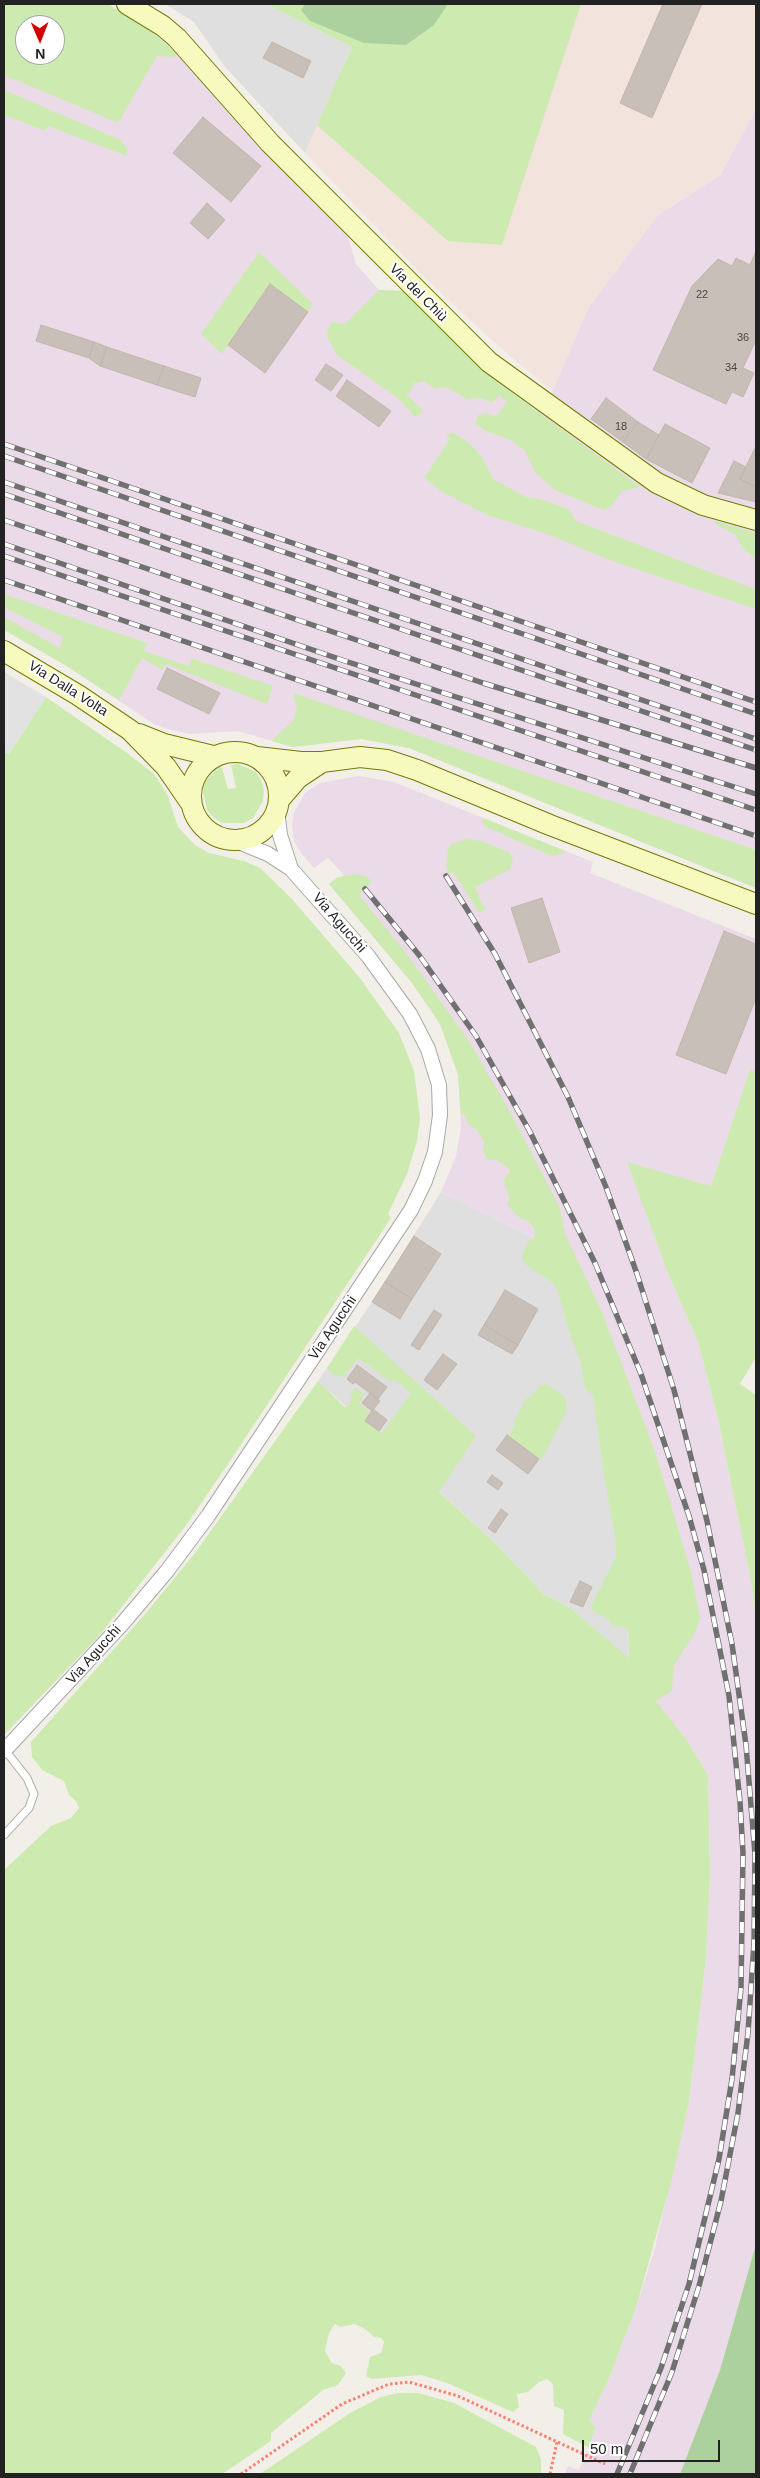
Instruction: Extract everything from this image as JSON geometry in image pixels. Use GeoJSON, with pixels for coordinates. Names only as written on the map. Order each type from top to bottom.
{"type":"FeatureCollection","features":[{"type":"Feature","properties":{"kind":"street","name":"Via del Chiù"},"geometry":{"type":"LineString","coordinates":[[127,4],[164,26],[177,38],[283,156],[489,362],[657,483],[703,504],[756,520]]}},
{"type":"Feature","properties":{"kind":"street","name":"Via Dalla Volta"},"geometry":{"type":"LineString","coordinates":[[4,650],[78,695],[130,730],[164,744],[214,756]]}},
{"type":"Feature","properties":{"kind":"street","name":"Via Dalla Volta"},"geometry":{"type":"LineString","coordinates":[[130,730],[166,767],[190,802]]}},
{"type":"Feature","properties":{"kind":"street"},"geometry":{"type":"LineString","coordinates":[[322,762],[298,778],[278,805],[271,821],[259,833],[251,837],[234,840],[214,835],[205,829],[196,817],[190,802],[192,780],[197,771],[214,756],[237,751],[257,757],[322,762],[360,757],[401,765],[756,904]]}},
{"type":"Feature","properties":{"kind":"street"},"geometry":{"type":"LineString","coordinates":[[257,757],[267,764],[275,776],[278,805]]}},
{"type":"Feature","properties":{"kind":"street","name":"Via Agucchi"},"geometry":{"type":"LineString","coordinates":[[278,805],[282,843],[291,869]]}},
{"type":"Feature","properties":{"kind":"street","name":"Via Agucchi"},"geometry":{"type":"LineString","coordinates":[[4,1751],[123,1623],[193,1537],[389,1245],[419,1196],[438,1140],[440,1103],[435,1068],[422,1034],[402,1001],[368,956],[291,869],[259,850],[234,840]]}},
{"type":"Feature","properties":{"kind":"lane"},"geometry":{"type":"LineString","coordinates":[[4,1751],[27,1778],[34,1794],[29,1808],[4,1835]]}},
{"type":"Feature","properties":{"kind":"path"},"geometry":{"type":"LineString","coordinates":[[242,2474],[342,2404],[389,2384],[409,2382],[458,2396],[605,2464]]}},
{"type":"Feature","properties":{"kind":"path"},"geometry":{"type":"LineString","coordinates":[[550,2474],[558,2442]]}},
{"type":"Feature","properties":{"kind":"shaded area"},"geometry":{"type":"Polygon","coordinates":[[[4,4],[108,4],[157,36],[177,54],[348,237],[356,264],[379,290],[404,291],[496,380],[537,412],[553,390],[588,308],[658,215],[720,175],[756,109],[756,888],[409,748],[361,739],[293,747],[238,731],[190,734],[171,730],[154,724],[65,665],[4,630],[4,4]]]}},
{"type":"Feature","properties":{"kind":"shaded area"},"geometry":{"type":"Polygon","coordinates":[[[165,4],[266,4],[352,47],[305,153],[225,67],[194,22],[165,4]]]}},
{"type":"Feature","properties":{"kind":"shaded area"},"geometry":{"type":"Polygon","coordinates":[[[266,4],[756,4],[756,109],[720,175],[658,215],[588,308],[553,391],[505,352],[424,277],[305,153],[352,47],[266,4]]]}},
{"type":"Feature","properties":{"kind":"shaded area"},"geometry":{"type":"Polygon","coordinates":[[[4,672],[46,697],[9,754],[4,750],[4,672]]]}},
{"type":"Feature","properties":{"kind":"shaded area"},"geometry":{"type":"Polygon","coordinates":[[[359,776],[394,782],[593,862],[590,873],[756,939],[756,1072],[750,1070],[711,1186],[628,1163],[667,1271],[698,1342],[718,1419],[749,1571],[756,1617],[756,2244],[720,2370],[680,2474],[565,2474],[568,2466],[579,2470],[589,2448],[596,2426],[589,2421],[608,2381],[636,2308],[655,2247],[689,2102],[706,1959],[710,1875],[708,1775],[685,1737],[656,1701],[629,1659],[623,1557],[610,1430],[565,1285],[534,1238],[441,1192],[456,1156],[461,1128],[458,1075],[447,1039],[434,1014],[412,983],[329,884],[344,875],[328,858],[314,868],[301,853],[294,841],[292,824],[294,812],[305,793],[320,783],[359,776]]]}},
{"type":"Feature","properties":{"kind":"shaded area"},"geometry":{"type":"Polygon","coordinates":[[[441,1192],[534,1238],[598,1364],[623,1557],[629,1659],[569,1607],[544,1594],[493,1541],[318,1381],[372,1302],[441,1192]]]}},
{"type":"Feature","properties":{"kind":"green space"},"geometry":{"type":"Polygon","coordinates":[[[4,4],[108,4],[157,36],[177,54],[173,57],[157,56],[118,123],[4,75],[4,4]]]}},
{"type":"Feature","properties":{"kind":"green space"},"geometry":{"type":"Polygon","coordinates":[[[266,4],[581,4],[502,245],[448,241],[317,125],[352,47],[266,4]]]}},
{"type":"Feature","properties":{"kind":"green space"},"geometry":{"type":"Polygon","coordinates":[[[305,4],[448,4],[434,25],[406,45],[364,43],[310,21],[301,10],[305,4]]]}},
{"type":"Feature","properties":{"kind":"green space"},"geometry":{"type":"Polygon","coordinates":[[[4,90],[121,140],[127,149],[127,156],[48,126],[45,131],[4,115],[4,90]]]}},
{"type":"Feature","properties":{"kind":"green space"},"geometry":{"type":"Polygon","coordinates":[[[259,252],[313,304],[308,312],[270,284],[222,354],[201,334],[259,252]]]}},
{"type":"Feature","properties":{"kind":"green space"},"geometry":{"type":"Polygon","coordinates":[[[379,290],[404,291],[461,349],[504,387],[640,487],[622,491],[612,506],[603,510],[555,490],[535,472],[525,451],[511,440],[488,432],[475,424],[478,415],[487,413],[496,416],[507,402],[499,395],[492,403],[481,398],[467,399],[446,387],[435,389],[424,381],[414,383],[411,391],[406,394],[423,410],[416,418],[399,399],[337,355],[328,338],[327,332],[332,322],[345,324],[379,290]]]}},
{"type":"Feature","properties":{"kind":"green space"},"geometry":{"type":"Polygon","coordinates":[[[454,433],[469,443],[482,457],[493,479],[526,497],[540,499],[568,509],[576,521],[752,588],[756,591],[756,609],[615,562],[547,534],[487,515],[444,493],[424,478],[450,439],[446,434],[454,433]]]}},
{"type":"Feature","properties":{"kind":"green space"},"geometry":{"type":"Polygon","coordinates":[[[714,520],[756,534],[756,559],[743,549],[736,535],[718,526],[714,520]]]}},
{"type":"Feature","properties":{"kind":"green space"},"geometry":{"type":"Polygon","coordinates":[[[6,595],[147,643],[144,651],[189,666],[191,658],[273,686],[267,704],[166,664],[162,670],[142,658],[119,700],[65,665],[4,630],[4,617],[60,648],[63,637],[7,609],[4,603],[6,595]]]}},
{"type":"Feature","properties":{"kind":"green space"},"geometry":{"type":"Polygon","coordinates":[[[293,693],[756,850],[756,888],[409,748],[361,739],[293,747],[271,741],[293,721],[297,709],[293,693]]]}},
{"type":"Feature","properties":{"kind":"green space"},"geometry":{"type":"Polygon","coordinates":[[[46,697],[154,774],[168,796],[178,827],[195,845],[209,853],[244,861],[260,868],[291,898],[360,978],[399,1033],[414,1071],[420,1118],[417,1141],[407,1174],[388,1214],[391,1218],[230,1461],[187,1524],[99,1636],[4,1735],[4,755],[6,752],[9,754],[46,697]]]}},
{"type":"Feature","properties":{"kind":"green space"},"geometry":{"type":"Polygon","coordinates":[[[238,764],[256,772],[264,790],[263,801],[253,818],[244,823],[223,823],[214,818],[207,810],[203,791],[205,781],[219,767],[222,768],[228,789],[236,788],[231,765],[238,764]]]}},
{"type":"Feature","properties":{"kind":"green space"},"geometry":{"type":"Polygon","coordinates":[[[483,818],[565,851],[564,853],[552,856],[486,827],[482,823],[483,818]]]}},
{"type":"Feature","properties":{"kind":"green space"},"geometry":{"type":"Polygon","coordinates":[[[467,839],[481,841],[509,852],[513,859],[510,869],[475,887],[485,910],[479,913],[453,872],[449,874],[446,868],[448,848],[452,844],[467,839]]]}},
{"type":"Feature","properties":{"kind":"green space"},"geometry":{"type":"Polygon","coordinates":[[[355,874],[365,876],[372,881],[359,895],[403,949],[467,1038],[509,1110],[560,1208],[565,1234],[602,1312],[656,1455],[691,1572],[700,1617],[696,1631],[674,1665],[672,1691],[656,1701],[685,1737],[708,1775],[710,1875],[706,1959],[689,2102],[673,2175],[636,2308],[608,2381],[589,2421],[596,2426],[589,2448],[563,2434],[564,2410],[554,2406],[553,2384],[547,2379],[539,2382],[528,2392],[517,2394],[519,2407],[513,2412],[447,2383],[421,2375],[372,2379],[366,2376],[370,2357],[381,2353],[384,2342],[381,2338],[374,2337],[364,2328],[354,2324],[341,2327],[335,2324],[329,2333],[325,2351],[332,2363],[341,2366],[346,2373],[338,2385],[323,2390],[271,2433],[271,2441],[222,2474],[4,2474],[4,1870],[51,1826],[71,1818],[79,1808],[76,1801],[69,1795],[64,1781],[42,1770],[32,1757],[31,1742],[146,1613],[195,1553],[318,1381],[345,1407],[350,1404],[352,1393],[356,1388],[364,1394],[359,1403],[371,1413],[365,1421],[382,1433],[411,1393],[394,1379],[391,1382],[358,1358],[343,1377],[333,1375],[327,1368],[354,1326],[476,1436],[439,1492],[493,1541],[544,1594],[569,1607],[629,1658],[628,1629],[613,1625],[605,1617],[594,1612],[591,1606],[616,1557],[616,1542],[593,1396],[585,1388],[580,1360],[557,1289],[552,1282],[525,1264],[522,1257],[528,1242],[535,1236],[535,1230],[528,1221],[520,1218],[507,1205],[509,1198],[504,1180],[510,1170],[497,1160],[489,1160],[483,1152],[484,1141],[477,1130],[469,1125],[465,1116],[461,1114],[458,1075],[440,1024],[412,983],[329,884],[338,877],[355,874]]]}},
{"type":"Feature","properties":{"kind":"green space"},"geometry":{"type":"Polygon","coordinates":[[[750,1069],[756,1072],[756,1357],[740,1384],[756,1395],[756,1617],[749,1571],[718,1419],[698,1342],[667,1271],[627,1162],[711,1186],[750,1069]]]}},
{"type":"Feature","properties":{"kind":"green space"},"geometry":{"type":"Polygon","coordinates":[[[547,1384],[565,1397],[567,1404],[565,1414],[543,1457],[539,1459],[507,1435],[513,1430],[515,1419],[526,1399],[535,1393],[539,1386],[547,1384]]]}},
{"type":"Feature","properties":{"kind":"green space"},"geometry":{"type":"Polygon","coordinates":[[[756,2244],[756,2474],[680,2474],[720,2370],[756,2244]]]}},
{"type":"Feature","properties":{"kind":"green space"},"geometry":{"type":"Polygon","coordinates":[[[398,2393],[418,2393],[454,2403],[536,2447],[541,2459],[541,2474],[260,2474],[350,2413],[381,2397],[398,2393]]]}},
{"type":"Feature","properties":{"kind":"building"},"geometry":{"type":"Polygon","coordinates":[[[663,4],[702,4],[652,118],[620,103],[663,4]]]}},
{"type":"Feature","properties":{"kind":"building"},"geometry":{"type":"Polygon","coordinates":[[[272,42],[311,61],[303,78],[263,58],[272,42]]]}},
{"type":"Feature","properties":{"kind":"building"},"geometry":{"type":"Polygon","coordinates":[[[203,117],[261,166],[231,202],[173,153],[203,117]]]}},
{"type":"Feature","properties":{"kind":"building"},"geometry":{"type":"Polygon","coordinates":[[[207,203],[225,220],[208,239],[190,223],[207,203]]]}},
{"type":"Feature","properties":{"kind":"building"},"geometry":{"type":"Polygon","coordinates":[[[756,251],[756,343],[743,368],[754,373],[743,397],[732,392],[726,404],[653,370],[692,286],[718,259],[732,266],[736,258],[750,265],[756,251]]]}},
{"type":"Feature","properties":{"kind":"building"},"geometry":{"type":"Polygon","coordinates":[[[270,284],[308,312],[265,373],[228,345],[270,284]]]}},
{"type":"Feature","properties":{"kind":"building"},"geometry":{"type":"Polygon","coordinates":[[[41,325],[94,342],[89,358],[36,341],[41,325]]]}},
{"type":"Feature","properties":{"kind":"building"},"geometry":{"type":"Polygon","coordinates":[[[94,342],[107,347],[100,366],[89,358],[94,342]]]}},
{"type":"Feature","properties":{"kind":"building"},"geometry":{"type":"Polygon","coordinates":[[[107,347],[164,366],[157,385],[100,366],[107,347]]]}},
{"type":"Feature","properties":{"kind":"building"},"geometry":{"type":"Polygon","coordinates":[[[326,364],[343,375],[331,391],[315,380],[326,364]]]}},
{"type":"Feature","properties":{"kind":"building"},"geometry":{"type":"Polygon","coordinates":[[[164,366],[201,378],[195,397],[157,385],[164,366]]]}},
{"type":"Feature","properties":{"kind":"building"},"geometry":{"type":"Polygon","coordinates":[[[347,380],[391,411],[379,427],[336,396],[347,380]]]}},
{"type":"Feature","properties":{"kind":"building"},"geometry":{"type":"Polygon","coordinates":[[[606,398],[638,422],[623,442],[591,419],[606,398]]]}},
{"type":"Feature","properties":{"kind":"building"},"geometry":{"type":"Polygon","coordinates":[[[638,422],[659,435],[646,459],[623,442],[638,422]]]}},
{"type":"Feature","properties":{"kind":"building"},"geometry":{"type":"Polygon","coordinates":[[[665,424],[710,448],[692,483],[646,459],[665,424]]]}},
{"type":"Feature","properties":{"kind":"building"},"geometry":{"type":"Polygon","coordinates":[[[756,446],[756,487],[740,479],[756,446]]]}},
{"type":"Feature","properties":{"kind":"building"},"geometry":{"type":"Polygon","coordinates":[[[734,461],[746,467],[740,479],[756,487],[756,502],[718,493],[734,461]]]}},
{"type":"Feature","properties":{"kind":"building"},"geometry":{"type":"Polygon","coordinates":[[[167,668],[220,693],[209,714],[157,689],[167,668]]]}},
{"type":"Feature","properties":{"kind":"building"},"geometry":{"type":"Polygon","coordinates":[[[542,898],[560,952],[529,963],[511,908],[542,898]]]}},
{"type":"Feature","properties":{"kind":"building"},"geometry":{"type":"Polygon","coordinates":[[[724,931],[756,944],[756,998],[726,1074],[676,1055],[724,931]]]}},
{"type":"Feature","properties":{"kind":"building"},"geometry":{"type":"Polygon","coordinates":[[[414,1236],[441,1254],[412,1299],[385,1282],[414,1236]]]}},
{"type":"Feature","properties":{"kind":"building"},"geometry":{"type":"Polygon","coordinates":[[[385,1282],[412,1299],[400,1319],[372,1302],[385,1282]]]}},
{"type":"Feature","properties":{"kind":"building"},"geometry":{"type":"Polygon","coordinates":[[[505,1290],[538,1309],[518,1345],[484,1325],[505,1290]]]}},
{"type":"Feature","properties":{"kind":"building"},"geometry":{"type":"Polygon","coordinates":[[[434,1310],[442,1315],[419,1350],[411,1345],[434,1310]]]}},
{"type":"Feature","properties":{"kind":"building"},"geometry":{"type":"Polygon","coordinates":[[[484,1325],[518,1345],[512,1354],[478,1335],[484,1325]]]}},
{"type":"Feature","properties":{"kind":"building"},"geometry":{"type":"Polygon","coordinates":[[[443,1354],[457,1364],[437,1390],[424,1380],[443,1354]]]}},
{"type":"Feature","properties":{"kind":"building"},"geometry":{"type":"Polygon","coordinates":[[[357,1365],[387,1387],[378,1399],[355,1382],[353,1384],[347,1379],[357,1365]]]}},
{"type":"Feature","properties":{"kind":"building"},"geometry":{"type":"Polygon","coordinates":[[[370,1393],[380,1401],[372,1411],[362,1403],[370,1393]]]}},
{"type":"Feature","properties":{"kind":"building"},"geometry":{"type":"Polygon","coordinates":[[[373,1409],[387,1420],[379,1431],[365,1421],[373,1409]]]}},
{"type":"Feature","properties":{"kind":"building"},"geometry":{"type":"Polygon","coordinates":[[[507,1435],[539,1459],[528,1474],[496,1450],[507,1435]]]}},
{"type":"Feature","properties":{"kind":"building"},"geometry":{"type":"Polygon","coordinates":[[[492,1475],[503,1483],[498,1490],[487,1482],[492,1475]]]}},
{"type":"Feature","properties":{"kind":"building"},"geometry":{"type":"Polygon","coordinates":[[[501,1509],[508,1514],[495,1533],[488,1528],[501,1509]]]}},
{"type":"Feature","properties":{"kind":"building"},"geometry":{"type":"Polygon","coordinates":[[[580,1581],[592,1587],[583,1607],[570,1602],[580,1581]]]}},
{"type":"Feature","properties":{"kind":"railway"},"geometry":{"type":"LineString","coordinates":[[4,444],[756,702]]}},
{"type":"Feature","properties":{"kind":"railway"},"geometry":{"type":"LineString","coordinates":[[4,456],[756,714]]}},
{"type":"Feature","properties":{"kind":"railway"},"geometry":{"type":"LineString","coordinates":[[4,482],[756,739]]}},
{"type":"Feature","properties":{"kind":"railway"},"geometry":{"type":"LineString","coordinates":[[4,494],[756,750]]}},
{"type":"Feature","properties":{"kind":"railway"},"geometry":{"type":"LineString","coordinates":[[4,520],[483,683],[756,768]]}},
{"type":"Feature","properties":{"kind":"railway"},"geometry":{"type":"LineString","coordinates":[[4,544],[345,661],[756,794]]}},
{"type":"Feature","properties":{"kind":"railway"},"geometry":{"type":"LineString","coordinates":[[4,556],[756,810]]}},
{"type":"Feature","properties":{"kind":"railway"},"geometry":{"type":"LineString","coordinates":[[4,580],[756,836]]}},
{"type":"Feature","properties":{"kind":"railway"},"geometry":{"type":"LineString","coordinates":[[446,876],[495,954],[568,1097],[606,1187],[637,1274],[674,1390],[707,1521],[732,1644],[746,1745],[755,1854],[754,1943],[748,2033],[738,2113],[721,2201],[699,2286],[672,2372],[630,2474]]}},
{"type":"Feature","properties":{"kind":"railway"},"geometry":{"type":"LineString","coordinates":[[365,889],[419,955],[476,1036],[530,1132],[595,1263],[641,1374],[689,1516],[704,1570],[729,1696],[740,1802],[743,1853],[741,1988],[732,2079],[719,2159],[689,2284],[661,2368],[617,2474]]}}]}
